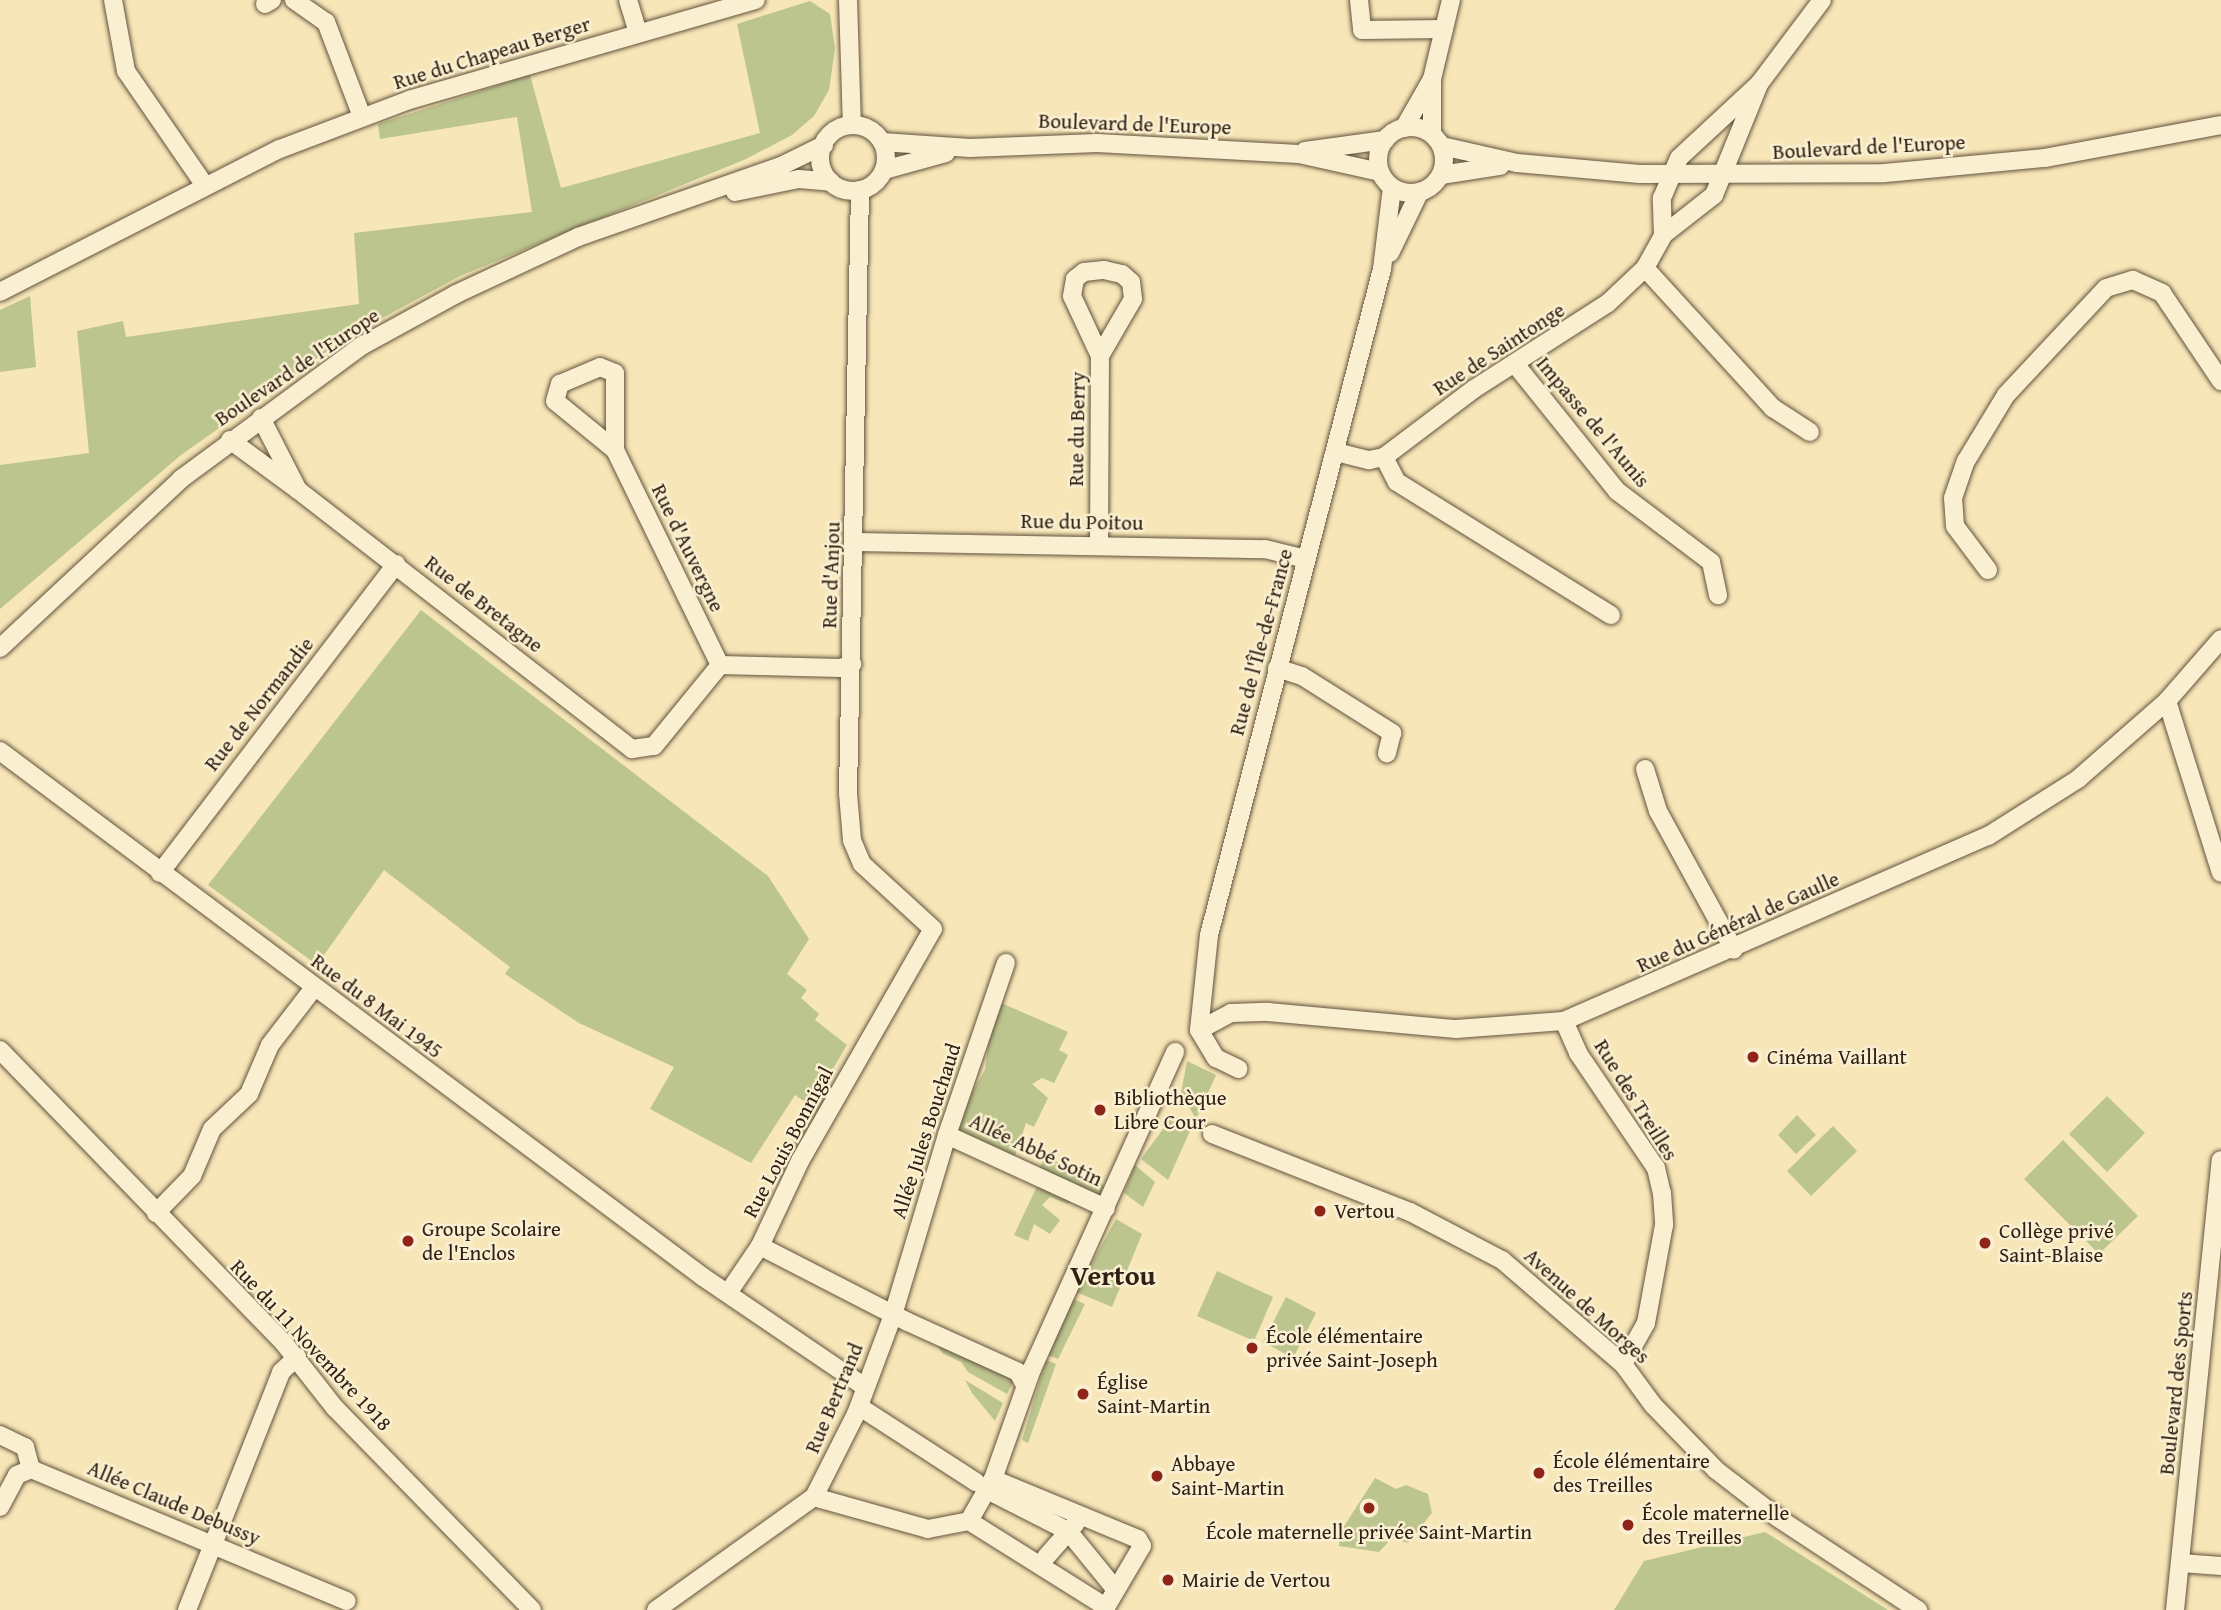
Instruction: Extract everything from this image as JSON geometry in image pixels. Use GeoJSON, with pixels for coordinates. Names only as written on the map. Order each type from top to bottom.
{"type":"FeatureCollection","features":[{"type":"Feature","properties":{"kind":"street"},"geometry":{"type":"LineString","coordinates":[[113,0],[126,71],[204,184]]}},
{"type":"Feature","properties":{"kind":"street"},"geometry":{"type":"LineString","coordinates":[[294,0],[326,22],[362,117]]}},
{"type":"Feature","properties":{"kind":"street"},"geometry":{"type":"LineString","coordinates":[[628,0],[638,33]]}},
{"type":"Feature","properties":{"kind":"street","name":"Rue du Chapeau Berger"},"geometry":{"type":"LineString","coordinates":[[0,292],[204,184],[362,117],[756,0]]}},
{"type":"Feature","properties":{"kind":"street"},"geometry":{"type":"LineString","coordinates":[[848,0],[852,125]]}},
{"type":"Feature","properties":{"kind":"street"},"geometry":{"type":"LineString","coordinates":[[1359,0],[1362,30],[1444,29]]}},
{"type":"Feature","properties":{"kind":"street"},"geometry":{"type":"LineString","coordinates":[[1432,79],[1441,176],[1419,193],[1392,188],[1380,172],[1379,150],[1385,140],[1404,128],[1432,79],[1451,0]]}},
{"type":"Feature","properties":{"kind":"street"},"geometry":{"type":"LineString","coordinates":[[1663,235],[1662,198],[1667,176],[1685,151],[1759,84],[1822,0]]}},
{"type":"Feature","properties":{"kind":"street"},"geometry":{"type":"LineString","coordinates":[[1724,176],[1737,131],[1759,84]]}},
{"type":"Feature","properties":{"kind":"street"},"geometry":{"type":"LineString","coordinates":[[852,125],[870,129],[882,142],[884,170],[872,185],[860,190],[842,189],[831,182],[822,169],[824,145],[832,133],[852,125]]}},
{"type":"Feature","properties":{"kind":"street","name":"Boulevard de l'Europe"},"geometry":{"type":"LineString","coordinates":[[1437,140],[1517,163],[1667,176],[1885,173],[2045,158],[2221,125]]}},
{"type":"Feature","properties":{"kind":"street"},"geometry":{"type":"LineString","coordinates":[[1404,128],[1419,128],[1437,140]]}},
{"type":"Feature","properties":{"kind":"street","name":"Boulevard de l'Europe"},"geometry":{"type":"LineString","coordinates":[[1299,154],[1385,140]]}},
{"type":"Feature","properties":{"kind":"street","name":"Boulevard de l'Europe"},"geometry":{"type":"LineString","coordinates":[[882,142],[970,148],[1097,143],[1299,154],[1380,172]]}},
{"type":"Feature","properties":{"kind":"street","name":"Boulevard de l'Europe"},"geometry":{"type":"LineString","coordinates":[[2,649],[230,440],[363,345],[456,293],[578,237],[781,166],[824,145]]}},
{"type":"Feature","properties":{"kind":"street","name":"Boulevard de l'Europe"},"geometry":{"type":"LineString","coordinates":[[884,170],[970,148]]}},
{"type":"Feature","properties":{"kind":"street","name":"Boulevard de l'Europe"},"geometry":{"type":"LineString","coordinates":[[1441,176],[1517,163]]}},
{"type":"Feature","properties":{"kind":"street","name":"Rue de Saintonge"},"geometry":{"type":"LineString","coordinates":[[1384,457],[1474,389],[1589,318],[1645,268],[1663,235],[1714,195],[1724,176]]}},
{"type":"Feature","properties":{"kind":"street","name":"Boulevard de l'Europe"},"geometry":{"type":"LineString","coordinates":[[704,194],[799,179],[831,182]]}},
{"type":"Feature","properties":{"kind":"street","name":"Rue de l'Île-de-France"},"geometry":{"type":"LineString","coordinates":[[1199,1030],[1209,935],[1382,269],[1392,188]]}},
{"type":"Feature","properties":{"kind":"street","name":"Rue d'Anjou"},"geometry":{"type":"LineString","coordinates":[[860,190],[856,542],[848,793],[852,840],[862,864],[933,929]]}},
{"type":"Feature","properties":{"kind":"street","name":"Rue de l'Île-de-France"},"geometry":{"type":"LineString","coordinates":[[1382,269],[1419,193]]}},
{"type":"Feature","properties":{"kind":"street"},"geometry":{"type":"LineString","coordinates":[[1645,268],[1773,408],[1810,432]]}},
{"type":"Feature","properties":{"kind":"street","name":"Rue du Berry"},"geometry":{"type":"LineString","coordinates":[[1099,544],[1100,356],[1072,296],[1075,279],[1084,272],[1104,270],[1122,274],[1131,282],[1133,299],[1100,356]]}},
{"type":"Feature","properties":{"kind":"street"},"geometry":{"type":"LineString","coordinates":[[1988,570],[1955,526],[1953,498],[1966,461],[2006,395],[2106,288],[2133,279],[2162,293],[2221,381]]}},
{"type":"Feature","properties":{"kind":"street","name":"Impasse de l'Aunis"},"geometry":{"type":"LineString","coordinates":[[1515,364],[1617,491],[1711,562],[1718,595]]}},
{"type":"Feature","properties":{"kind":"street","name":"Rue d'Auvergne"},"geometry":{"type":"LineString","coordinates":[[615,450],[619,382],[615,373],[600,367],[560,384],[555,391],[555,401],[615,450],[720,665]]}},
{"type":"Feature","properties":{"kind":"street","name":"Rue de Bretagne"},"geometry":{"type":"LineString","coordinates":[[261,418],[298,490]]}},
{"type":"Feature","properties":{"kind":"street","name":"Rue de Bretagne"},"geometry":{"type":"LineString","coordinates":[[230,440],[396,564],[620,740],[643,751],[653,746],[720,665]]}},
{"type":"Feature","properties":{"kind":"street"},"geometry":{"type":"LineString","coordinates":[[1336,452],[1368,460],[1384,457],[1397,481],[1611,615]]}},
{"type":"Feature","properties":{"kind":"street","name":"Rue du Poitou"},"geometry":{"type":"LineString","coordinates":[[856,542],[1099,544],[1265,549],[1306,559]]}},
{"type":"Feature","properties":{"kind":"street","name":"Rue de Normandie"},"geometry":{"type":"LineString","coordinates":[[160,873],[396,564]]}},
{"type":"Feature","properties":{"kind":"street","name":"Rue du Général de Gaulle"},"geometry":{"type":"LineString","coordinates":[[1199,1030],[1231,1013],[1268,1012],[1456,1029],[1564,1021],[1734,950],[1988,836],[2078,779],[2166,701],[2221,639]]}},
{"type":"Feature","properties":{"kind":"street"},"geometry":{"type":"LineString","coordinates":[[720,665],[840,668],[852,664]]}},
{"type":"Feature","properties":{"kind":"street"},"geometry":{"type":"LineString","coordinates":[[1277,668],[1302,676],[1392,733],[1387,753]]}},
{"type":"Feature","properties":{"kind":"street"},"geometry":{"type":"LineString","coordinates":[[2166,701],[2221,873]]}},
{"type":"Feature","properties":{"kind":"street","name":"Rue du 8 Mai 1945"},"geometry":{"type":"LineString","coordinates":[[0,751],[313,989],[728,1293],[865,1387]]}},
{"type":"Feature","properties":{"kind":"street"},"geometry":{"type":"LineString","coordinates":[[1645,769],[1658,811],[1734,950]]}},
{"type":"Feature","properties":{"kind":"street","name":"Rue Louis Bonnigal"},"geometry":{"type":"LineString","coordinates":[[933,929],[800,1161],[760,1246],[893,1315],[1018,1372],[1025,1385]]}},
{"type":"Feature","properties":{"kind":"street","name":"Allée Jules Bouchaud"},"geometry":{"type":"LineString","coordinates":[[893,1315],[947,1135],[1006,963]]}},
{"type":"Feature","properties":{"kind":"street"},"geometry":{"type":"LineString","coordinates":[[156,1213],[192,1176],[212,1129],[249,1094],[270,1045],[313,989]]}},
{"type":"Feature","properties":{"kind":"street","name":"Rue des Treilles"},"geometry":{"type":"LineString","coordinates":[[1564,1021],[1578,1053],[1656,1168],[1662,1193],[1664,1225],[1646,1323],[1623,1364]]}},
{"type":"Feature","properties":{"kind":"street"},"geometry":{"type":"LineString","coordinates":[[1199,1030],[1216,1058],[1239,1069]]}},
{"type":"Feature","properties":{"kind":"street","name":"Rue du 11 Novembre 1918"},"geometry":{"type":"LineString","coordinates":[[0,1050],[297,1357],[335,1408],[532,1610]]}},
{"type":"Feature","properties":{"kind":"street"},"geometry":{"type":"LineString","coordinates":[[656,1610],[814,1497],[928,1529],[969,1521],[995,1489],[1025,1385],[1175,1052]]}},
{"type":"Feature","properties":{"kind":"street","name":"Avenue de Morges"},"geometry":{"type":"LineString","coordinates":[[1212,1134],[1410,1212],[1475,1244],[1530,1282],[1623,1364],[1653,1405],[1716,1470],[1778,1518],[1919,1610]]}},
{"type":"Feature","properties":{"kind":"street","name":"Allée Abbé Sotin"},"geometry":{"type":"LineString","coordinates":[[947,1135],[1106,1208]]}},
{"type":"Feature","properties":{"kind":"street","name":"Boulevard des Sports"},"geometry":{"type":"LineString","coordinates":[[2175,1610],[2221,1160]]}},
{"type":"Feature","properties":{"kind":"street"},"geometry":{"type":"LineString","coordinates":[[728,1293],[760,1246]]}},
{"type":"Feature","properties":{"kind":"street","name":"Rue Bertrand"},"geometry":{"type":"LineString","coordinates":[[814,1497],[865,1387],[893,1315]]}},
{"type":"Feature","properties":{"kind":"street"},"geometry":{"type":"LineString","coordinates":[[187,1610],[210,1544],[281,1372],[297,1357]]}},
{"type":"Feature","properties":{"kind":"street"},"geometry":{"type":"LineString","coordinates":[[863,1409],[995,1489],[1073,1526],[1111,1602]]}},
{"type":"Feature","properties":{"kind":"street"},"geometry":{"type":"LineString","coordinates":[[0,1435],[26,1447],[31,1469],[17,1475],[0,1507]]}},
{"type":"Feature","properties":{"kind":"street","name":"Allée Claude Debussy"},"geometry":{"type":"LineString","coordinates":[[31,1469],[346,1601]]}},
{"type":"Feature","properties":{"kind":"street"},"geometry":{"type":"LineString","coordinates":[[995,1489],[1138,1539],[1142,1546],[1111,1602]]}},
{"type":"Feature","properties":{"kind":"street"},"geometry":{"type":"LineString","coordinates":[[969,1521],[1111,1602]]}},
{"type":"Feature","properties":{"kind":"street"},"geometry":{"type":"LineString","coordinates":[[1046,1557],[1073,1526]]}},
{"type":"Feature","properties":{"kind":"street"},"geometry":{"type":"LineString","coordinates":[[2181,1563],[2221,1566]]}},
{"type":"Feature","properties":{"kind":"green space"},"geometry":{"type":"Polygon","coordinates":[[[810,1],[830,14],[835,49],[829,90],[814,116],[792,135],[746,159],[460,276],[349,336],[181,455],[0,609],[0,465],[89,453],[77,331],[123,321],[126,337],[359,304],[354,233],[532,212],[517,117],[380,139],[378,124],[530,75],[561,188],[760,133],[737,24],[810,1]]]}},
{"type":"Feature","properties":{"kind":"green space"},"geometry":{"type":"Polygon","coordinates":[[[30,296],[36,367],[0,372],[0,310],[30,296]]]}},
{"type":"Feature","properties":{"kind":"green space"},"geometry":{"type":"Polygon","coordinates":[[[421,610],[768,876],[809,939],[787,974],[807,990],[801,998],[819,1014],[815,1020],[847,1045],[811,1106],[795,1095],[751,1163],[650,1109],[674,1067],[579,1023],[505,974],[510,967],[384,870],[317,965],[208,885],[421,610]]]}},
{"type":"Feature","properties":{"kind":"green space"},"geometry":{"type":"Polygon","coordinates":[[[1001,1003],[1068,1032],[1059,1050],[1068,1055],[1054,1083],[1042,1078],[1032,1084],[1048,1098],[1034,1127],[1026,1123],[1015,1156],[956,1129],[960,1113],[985,1070],[990,1030],[1001,1003]]]}},
{"type":"Feature","properties":{"kind":"green space"},"geometry":{"type":"Polygon","coordinates":[[[1187,1061],[1216,1075],[1196,1119],[1181,1093],[1187,1061]]]}},
{"type":"Feature","properties":{"kind":"green space"},"geometry":{"type":"Polygon","coordinates":[[[831,1086],[834,1086],[778,1187],[787,1151],[831,1086]]]}},
{"type":"Feature","properties":{"kind":"green space"},"geometry":{"type":"Polygon","coordinates":[[[2107,1096],[2145,1133],[2107,1172],[2069,1134],[2107,1096]]]}},
{"type":"Feature","properties":{"kind":"green space"},"geometry":{"type":"Polygon","coordinates":[[[1174,1114],[1190,1131],[1168,1180],[1141,1159],[1174,1114]]]}},
{"type":"Feature","properties":{"kind":"green space"},"geometry":{"type":"Polygon","coordinates":[[[1797,1115],[1816,1135],[1796,1154],[1778,1135],[1797,1115]]]}},
{"type":"Feature","properties":{"kind":"green space"},"geometry":{"type":"Polygon","coordinates":[[[1833,1126],[1857,1151],[1811,1196],[1787,1171],[1833,1126]]]}},
{"type":"Feature","properties":{"kind":"green space"},"geometry":{"type":"Polygon","coordinates":[[[2063,1140],[2138,1216],[2099,1254],[2024,1179],[2063,1140]]]}},
{"type":"Feature","properties":{"kind":"green space"},"geometry":{"type":"Polygon","coordinates":[[[1046,1156],[1105,1186],[1099,1199],[1038,1170],[1046,1156]]]}},
{"type":"Feature","properties":{"kind":"green space"},"geometry":{"type":"Polygon","coordinates":[[[1135,1165],[1155,1182],[1143,1207],[1124,1193],[1135,1165]]]}},
{"type":"Feature","properties":{"kind":"green space"},"geometry":{"type":"Polygon","coordinates":[[[1040,1180],[1074,1196],[1068,1204],[1050,1197],[1042,1205],[1060,1220],[1050,1234],[1034,1224],[1028,1241],[1014,1235],[1040,1180]]]}},
{"type":"Feature","properties":{"kind":"green space"},"geometry":{"type":"Polygon","coordinates":[[[1116,1219],[1142,1234],[1112,1307],[1076,1292],[1116,1219]]]}},
{"type":"Feature","properties":{"kind":"green space"},"geometry":{"type":"Polygon","coordinates":[[[1217,1271],[1273,1297],[1254,1341],[1197,1316],[1217,1271]]]}},
{"type":"Feature","properties":{"kind":"green space"},"geometry":{"type":"Polygon","coordinates":[[[1286,1297],[1316,1313],[1293,1358],[1263,1342],[1286,1297]]]}},
{"type":"Feature","properties":{"kind":"green space"},"geometry":{"type":"Polygon","coordinates":[[[1073,1299],[1085,1304],[1058,1359],[1048,1355],[1073,1299]]]}},
{"type":"Feature","properties":{"kind":"green space"},"geometry":{"type":"Polygon","coordinates":[[[936,1343],[1008,1376],[1013,1382],[1007,1394],[968,1372],[961,1362],[942,1353],[936,1343]]]}},
{"type":"Feature","properties":{"kind":"green space"},"geometry":{"type":"Polygon","coordinates":[[[1046,1360],[1056,1364],[1028,1443],[1022,1440],[1046,1360]]]}},
{"type":"Feature","properties":{"kind":"green space"},"geometry":{"type":"Polygon","coordinates":[[[965,1380],[1003,1403],[995,1421],[972,1393],[965,1380]]]}},
{"type":"Feature","properties":{"kind":"green space"},"geometry":{"type":"Polygon","coordinates":[[[1375,1478],[1396,1489],[1406,1485],[1428,1494],[1432,1513],[1408,1543],[1392,1538],[1379,1552],[1339,1546],[1339,1534],[1375,1478]]]}},
{"type":"Feature","properties":{"kind":"green space"},"geometry":{"type":"Polygon","coordinates":[[[1765,1532],[1888,1610],[1614,1610],[1644,1561],[1765,1532]]]}},
{"type":"Feature","properties":{"kind":"place","name":"Cinéma Vaillant"},"geometry":{"type":"Point","coordinates":[1753,1057]}},
{"type":"Feature","properties":{"kind":"place","name":"Bibliothèque Libre Cour"},"geometry":{"type":"Point","coordinates":[1100,1110]}},
{"type":"Feature","properties":{"kind":"place","name":"Vertou"},"geometry":{"type":"Point","coordinates":[1320,1211]}},
{"type":"Feature","properties":{"kind":"place","name":"Groupe Scolaire de l'Enclos"},"geometry":{"type":"Point","coordinates":[408,1241]}},
{"type":"Feature","properties":{"kind":"place","name":"Collège privé Saint-Blaise"},"geometry":{"type":"Point","coordinates":[1985,1243]}},
{"type":"Feature","properties":{"kind":"place","name":"École élémentaire privée Saint-Joseph"},"geometry":{"type":"Point","coordinates":[1252,1348]}},
{"type":"Feature","properties":{"kind":"place","name":"Église Saint-Martin"},"geometry":{"type":"Point","coordinates":[1083,1394]}},
{"type":"Feature","properties":{"kind":"place","name":"École élémentaire des Treilles"},"geometry":{"type":"Point","coordinates":[1539,1473]}},
{"type":"Feature","properties":{"kind":"place","name":"Abbaye Saint-Martin"},"geometry":{"type":"Point","coordinates":[1157,1476]}},
{"type":"Feature","properties":{"kind":"place","name":"École maternelle privée Saint-Martin"},"geometry":{"type":"Point","coordinates":[1369,1508]}},
{"type":"Feature","properties":{"kind":"place","name":"École maternelle des Treilles"},"geometry":{"type":"Point","coordinates":[1628,1525]}},
{"type":"Feature","properties":{"kind":"place","name":"Mairie de Vertou"},"geometry":{"type":"Point","coordinates":[1168,1580]}},
{"type":"Feature","properties":{"kind":"district","name":"Vertou"},"geometry":{"type":"Point","coordinates":[1113,1275]}}]}
